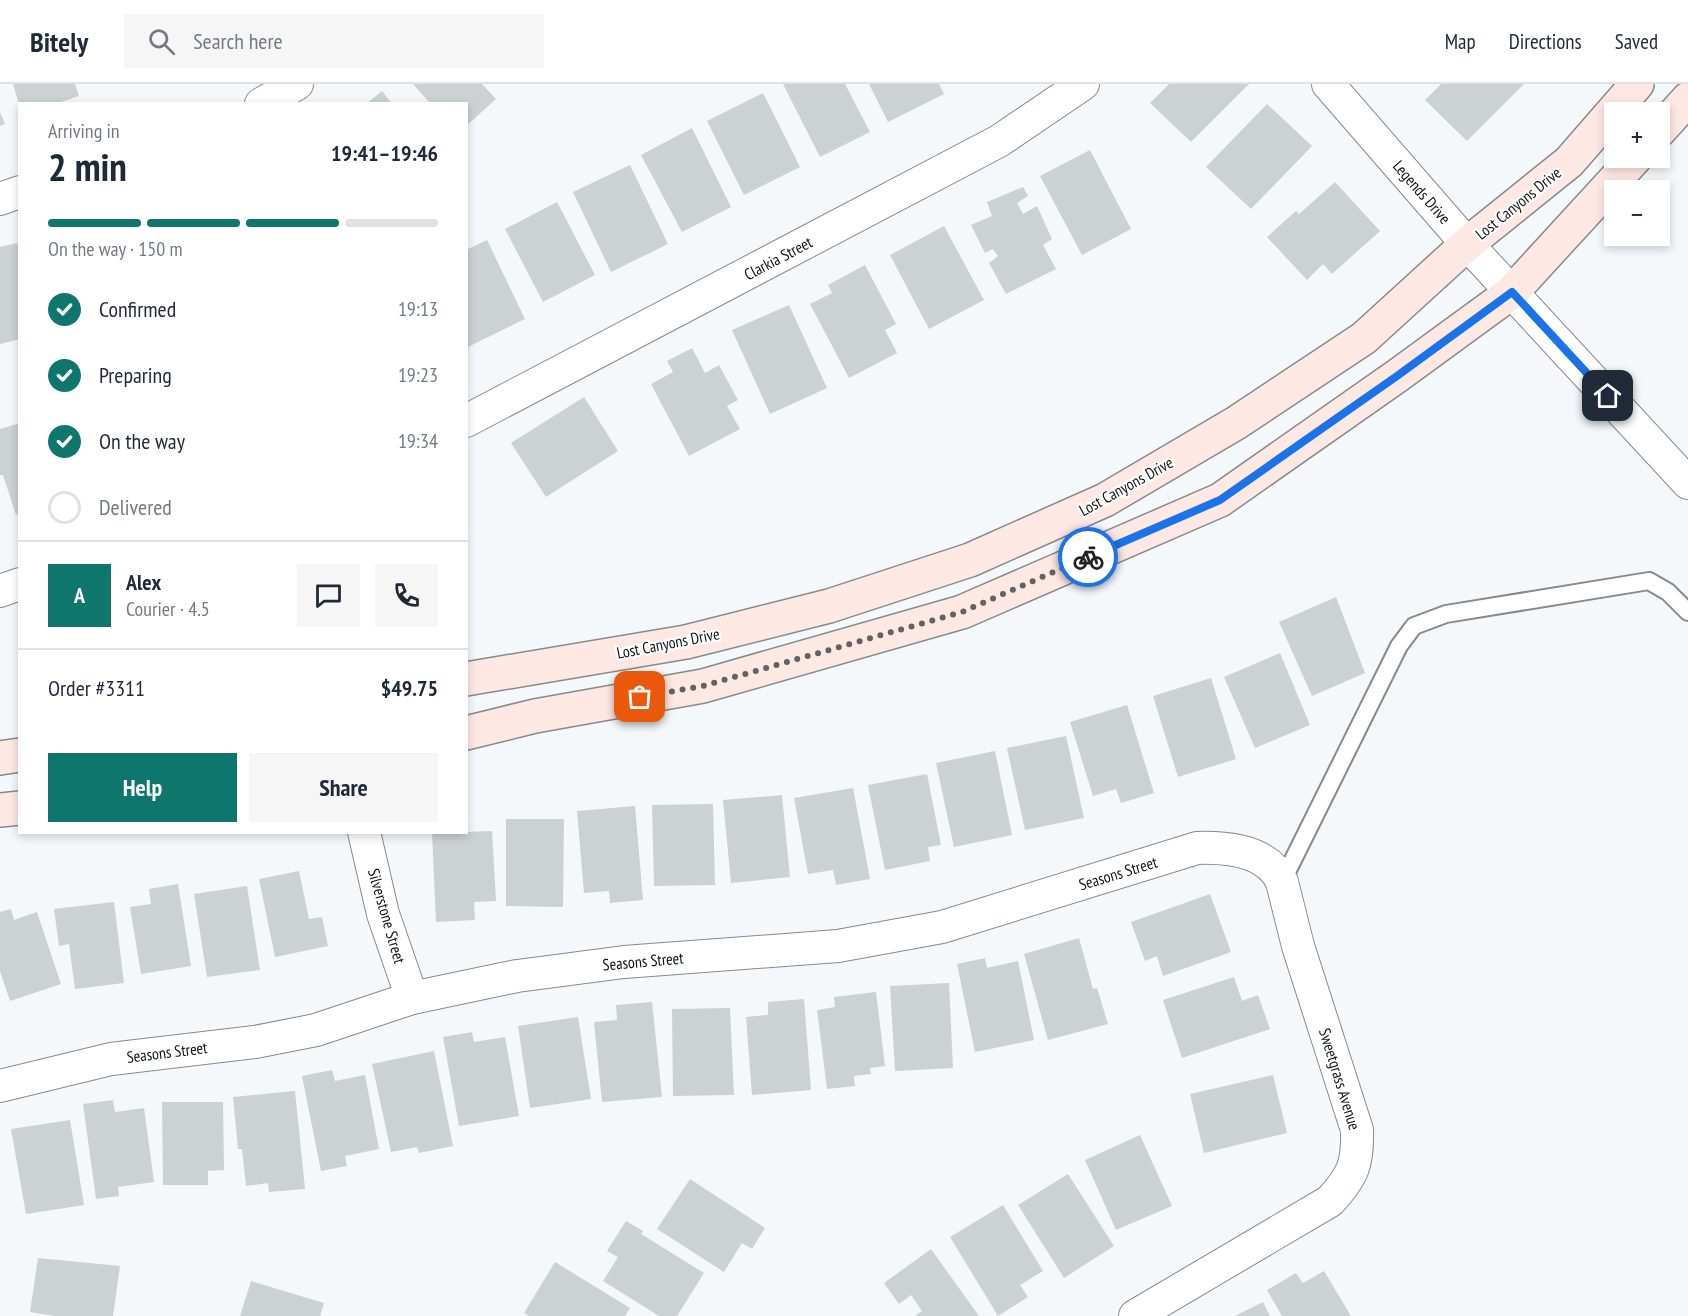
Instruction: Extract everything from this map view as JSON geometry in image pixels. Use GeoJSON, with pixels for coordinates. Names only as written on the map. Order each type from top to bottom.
{"type":"FeatureCollection","features":[{"type":"Feature","properties":{"kind":"street"},"geometry":{"type":"LineString","coordinates":[[265,102],[297,84]]}},
{"type":"Feature","properties":{"kind":"street","name":"Clarkia Street"},"geometry":{"type":"LineString","coordinates":[[468,420],[999,141],[1083,84]]}},
{"type":"Feature","properties":{"kind":"street","name":"Legends Drive"},"geometry":{"type":"LineString","coordinates":[[1328,84],[1467,244],[1688,483]]}},
{"type":"Feature","properties":{"kind":"street","name":"Lost Canyons Drive"},"geometry":{"type":"LineString","coordinates":[[468,679],[686,642],[829,606],[980,555],[1105,500],[1236,423],[1364,338],[1467,244],[1569,162],[1637,84]]}},
{"type":"Feature","properties":{"kind":"street"},"geometry":{"type":"LineString","coordinates":[[1670,119],[1688,99]]}},
{"type":"Feature","properties":{"kind":"street"},"geometry":{"type":"LineString","coordinates":[[468,733],[535,716],[703,686],[962,612],[1220,500],[1512,292],[1626,168]]}},
{"type":"Feature","properties":{"kind":"street"},"geometry":{"type":"LineString","coordinates":[[0,199],[18,193]]}},
{"type":"Feature","properties":{"kind":"street"},"geometry":{"type":"LineString","coordinates":[[0,591],[18,585]]}},
{"type":"Feature","properties":{"kind":"street"},"geometry":{"type":"LineString","coordinates":[[0,758],[18,755]]}},
{"type":"Feature","properties":{"kind":"street"},"geometry":{"type":"LineString","coordinates":[[0,810],[18,808]]}},
{"type":"Feature","properties":{"kind":"street","name":"Silverstone Street"},"geometry":{"type":"LineString","coordinates":[[364,834],[383,914],[412,998]]}},
{"type":"Feature","properties":{"kind":"street","name":"Seasons Street"},"geometry":{"type":"LineString","coordinates":[[0,1086],[111,1059],[255,1042],[316,1030],[412,998],[517,976],[624,962],[838,946],[942,927],[1197,848],[1226,848],[1254,856],[1280,877]]}},
{"type":"Feature","properties":{"kind":"street","name":"Sweetgrass Avenue"},"geometry":{"type":"LineString","coordinates":[[1135,1316],[1330,1201],[1348,1181],[1358,1157],[1357,1130],[1298,946],[1280,877]]}},
{"type":"Feature","properties":{"kind":"lane"},"geometry":{"type":"LineString","coordinates":[[1280,877],[1399,646],[1414,626],[1446,614],[1649,581],[1668,592],[1688,612]]}},
{"type":"Feature","properties":{"kind":"building"},"geometry":{"type":"Polygon","coordinates":[[[13,84],[75,84],[79,96],[61,102],[18,102],[13,84]]]}},
{"type":"Feature","properties":{"kind":"building"},"geometry":{"type":"Polygon","coordinates":[[[413,84],[482,84],[496,99],[468,124],[468,102],[429,102],[413,84]]]}},
{"type":"Feature","properties":{"kind":"building"},"geometry":{"type":"Polygon","coordinates":[[[783,84],[845,84],[870,132],[820,157],[783,84]]]}},
{"type":"Feature","properties":{"kind":"building"},"geometry":{"type":"Polygon","coordinates":[[[869,84],[939,84],[944,94],[888,122],[869,84]]]}},
{"type":"Feature","properties":{"kind":"building"},"geometry":{"type":"Polygon","coordinates":[[[1169,84],[1249,84],[1191,142],[1150,103],[1169,84]]]}},
{"type":"Feature","properties":{"kind":"building"},"geometry":{"type":"Polygon","coordinates":[[[1441,84],[1524,84],[1467,141],[1425,100],[1441,84]]]}},
{"type":"Feature","properties":{"kind":"building"},"geometry":{"type":"Polygon","coordinates":[[[382,91],[390,102],[368,102],[382,91]]]}},
{"type":"Feature","properties":{"kind":"building"},"geometry":{"type":"Polygon","coordinates":[[[763,93],[800,167],[744,195],[707,121],[763,93]]]}},
{"type":"Feature","properties":{"kind":"building"},"geometry":{"type":"Polygon","coordinates":[[[1267,104],[1312,146],[1251,209],[1206,167],[1267,104]]]}},
{"type":"Feature","properties":{"kind":"building"},"geometry":{"type":"Polygon","coordinates":[[[0,112],[5,124],[0,126],[0,112]]]}},
{"type":"Feature","properties":{"kind":"building"},"geometry":{"type":"Polygon","coordinates":[[[692,128],[731,207],[682,232],[641,155],[692,128]]]}},
{"type":"Feature","properties":{"kind":"building"},"geometry":{"type":"Polygon","coordinates":[[[1090,150],[1131,229],[1082,255],[1040,176],[1090,150]]]}},
{"type":"Feature","properties":{"kind":"building"},"geometry":{"type":"Polygon","coordinates":[[[630,165],[668,244],[611,272],[573,192],[630,165]]]}},
{"type":"Feature","properties":{"kind":"building"},"geometry":{"type":"Polygon","coordinates":[[[1335,182],[1380,231],[1332,274],[1323,264],[1307,280],[1267,237],[1296,211],[1299,214],[1335,182]]]}},
{"type":"Feature","properties":{"kind":"building"},"geometry":{"type":"Polygon","coordinates":[[[1023,187],[1028,196],[1017,203],[1023,214],[1037,206],[1052,239],[1043,245],[1056,269],[1006,294],[989,263],[998,256],[993,249],[985,253],[971,225],[992,216],[987,202],[1023,187]]]}},
{"type":"Feature","properties":{"kind":"building"},"geometry":{"type":"Polygon","coordinates":[[[557,202],[595,275],[543,302],[505,229],[557,202]]]}},
{"type":"Feature","properties":{"kind":"building"},"geometry":{"type":"Polygon","coordinates":[[[944,226],[984,300],[929,329],[890,255],[944,226]]]}},
{"type":"Feature","properties":{"kind":"building"},"geometry":{"type":"Polygon","coordinates":[[[487,240],[525,319],[468,347],[468,249],[487,240]]]}},
{"type":"Feature","properties":{"kind":"building"},"geometry":{"type":"Polygon","coordinates":[[[17,243],[18,246],[18,340],[0,344],[0,247],[17,243]]]}},
{"type":"Feature","properties":{"kind":"building"},"geometry":{"type":"Polygon","coordinates":[[[865,265],[896,324],[885,330],[897,353],[849,378],[810,304],[832,293],[828,285],[865,265]]]}},
{"type":"Feature","properties":{"kind":"building"},"geometry":{"type":"Polygon","coordinates":[[[789,305],[827,388],[770,414],[732,330],[789,305]]]}},
{"type":"Feature","properties":{"kind":"building"},"geometry":{"type":"Polygon","coordinates":[[[692,348],[705,373],[719,365],[738,400],[727,406],[740,429],[689,456],[651,384],[673,372],[667,361],[692,348]]]}},
{"type":"Feature","properties":{"kind":"building"},"geometry":{"type":"Polygon","coordinates":[[[584,397],[618,451],[546,497],[511,443],[584,397]]]}},
{"type":"Feature","properties":{"kind":"building"},"geometry":{"type":"Polygon","coordinates":[[[18,424],[18,514],[16,515],[3,475],[0,475],[0,429],[18,424]]]}},
{"type":"Feature","properties":{"kind":"building"},"geometry":{"type":"Polygon","coordinates":[[[1336,597],[1365,673],[1312,696],[1279,622],[1336,597]]]}},
{"type":"Feature","properties":{"kind":"building"},"geometry":{"type":"Polygon","coordinates":[[[1280,653],[1310,725],[1255,748],[1224,677],[1280,653]]]}},
{"type":"Feature","properties":{"kind":"building"},"geometry":{"type":"Polygon","coordinates":[[[1211,678],[1236,759],[1178,777],[1153,696],[1211,678]]]}},
{"type":"Feature","properties":{"kind":"building"},"geometry":{"type":"Polygon","coordinates":[[[1127,705],[1154,793],[1121,803],[1116,789],[1093,796],[1070,722],[1127,705]]]}},
{"type":"Feature","properties":{"kind":"building"},"geometry":{"type":"Polygon","coordinates":[[[1066,736],[1084,818],[1025,830],[1007,748],[1066,736]]]}},
{"type":"Feature","properties":{"kind":"building"},"geometry":{"type":"Polygon","coordinates":[[[995,751],[1012,835],[954,847],[936,763],[995,751]]]}},
{"type":"Feature","properties":{"kind":"building"},"geometry":{"type":"Polygon","coordinates":[[[927,774],[941,845],[928,847],[930,861],[885,870],[868,785],[927,774]]]}},
{"type":"Feature","properties":{"kind":"building"},"geometry":{"type":"Polygon","coordinates":[[[853,788],[870,879],[836,885],[833,870],[808,874],[794,798],[853,788]]]}},
{"type":"Feature","properties":{"kind":"building"},"geometry":{"type":"Polygon","coordinates":[[[782,795],[790,877],[731,883],[723,800],[782,795]]]}},
{"type":"Feature","properties":{"kind":"building"},"geometry":{"type":"Polygon","coordinates":[[[713,804],[715,885],[654,886],[652,805],[713,804]]]}},
{"type":"Feature","properties":{"kind":"building"},"geometry":{"type":"Polygon","coordinates":[[[635,806],[643,900],[610,903],[609,891],[584,893],[577,811],[635,806]]]}},
{"type":"Feature","properties":{"kind":"building"},"geometry":{"type":"Polygon","coordinates":[[[506,819],[564,819],[563,907],[506,906],[506,819]]]}},
{"type":"Feature","properties":{"kind":"building"},"geometry":{"type":"Polygon","coordinates":[[[492,831],[496,901],[474,902],[475,920],[436,922],[432,834],[468,834],[468,832],[492,831]]]}},
{"type":"Feature","properties":{"kind":"building"},"geometry":{"type":"Polygon","coordinates":[[[299,871],[309,919],[322,917],[328,946],[275,957],[259,879],[299,871]]]}},
{"type":"Feature","properties":{"kind":"building"},"geometry":{"type":"Polygon","coordinates":[[[178,884],[191,966],[141,974],[130,907],[151,904],[149,889],[178,884]]]}},
{"type":"Feature","properties":{"kind":"building"},"geometry":{"type":"Polygon","coordinates":[[[247,886],[260,970],[207,977],[194,894],[247,886]]]}},
{"type":"Feature","properties":{"kind":"building"},"geometry":{"type":"Polygon","coordinates":[[[1210,894],[1231,952],[1163,976],[1157,956],[1145,961],[1131,922],[1210,894]]]}},
{"type":"Feature","properties":{"kind":"building"},"geometry":{"type":"Polygon","coordinates":[[[114,902],[124,983],[75,989],[69,944],[59,946],[54,909],[114,902]]]}},
{"type":"Feature","properties":{"kind":"building"},"geometry":{"type":"Polygon","coordinates":[[[11,909],[14,920],[37,912],[61,984],[10,1001],[0,971],[0,912],[11,909]]]}},
{"type":"Feature","properties":{"kind":"building"},"geometry":{"type":"Polygon","coordinates":[[[1079,938],[1093,989],[1097,988],[1108,1024],[1048,1040],[1024,954],[1079,938]]]}},
{"type":"Feature","properties":{"kind":"building"},"geometry":{"type":"Polygon","coordinates":[[[985,958],[987,968],[1018,961],[1034,1040],[975,1052],[957,964],[985,958]]]}},
{"type":"Feature","properties":{"kind":"building"},"geometry":{"type":"Polygon","coordinates":[[[1234,977],[1242,1001],[1258,995],[1270,1029],[1182,1058],[1163,1000],[1234,977]]]}},
{"type":"Feature","properties":{"kind":"building"},"geometry":{"type":"Polygon","coordinates":[[[949,983],[953,1068],[895,1071],[890,986],[949,983]]]}},
{"type":"Feature","properties":{"kind":"building"},"geometry":{"type":"Polygon","coordinates":[[[876,992],[885,1066],[870,1068],[871,1074],[854,1076],[855,1086],[827,1089],[817,1010],[835,1007],[834,997],[876,992]]]}},
{"type":"Feature","properties":{"kind":"building"},"geometry":{"type":"Polygon","coordinates":[[[804,999],[811,1090],[752,1095],[746,1017],[768,1015],[768,1002],[804,999]]]}},
{"type":"Feature","properties":{"kind":"building"},"geometry":{"type":"Polygon","coordinates":[[[652,1002],[662,1097],[602,1102],[594,1022],[617,1020],[616,1005],[652,1002]]]}},
{"type":"Feature","properties":{"kind":"building"},"geometry":{"type":"Polygon","coordinates":[[[730,1008],[734,1095],[673,1096],[672,1009],[730,1008]]]}},
{"type":"Feature","properties":{"kind":"building"},"geometry":{"type":"Polygon","coordinates":[[[578,1017],[591,1099],[530,1108],[518,1026],[578,1017]]]}},
{"type":"Feature","properties":{"kind":"building"},"geometry":{"type":"Polygon","coordinates":[[[472,1032],[474,1042],[505,1037],[519,1116],[459,1126],[443,1037],[472,1032]]]}},
{"type":"Feature","properties":{"kind":"building"},"geometry":{"type":"Polygon","coordinates":[[[434,1051],[453,1146],[419,1153],[417,1147],[391,1152],[372,1064],[434,1051]]]}},
{"type":"Feature","properties":{"kind":"building"},"geometry":{"type":"Polygon","coordinates":[[[332,1070],[335,1081],[365,1075],[379,1149],[345,1156],[347,1166],[321,1171],[302,1076],[332,1070]]]}},
{"type":"Feature","properties":{"kind":"building"},"geometry":{"type":"Polygon","coordinates":[[[1273,1075],[1287,1133],[1204,1153],[1190,1094],[1273,1075]]]}},
{"type":"Feature","properties":{"kind":"building"},"geometry":{"type":"Polygon","coordinates":[[[295,1091],[305,1189],[269,1192],[268,1183],[246,1186],[242,1149],[238,1149],[233,1097],[295,1091]]]}},
{"type":"Feature","properties":{"kind":"building"},"geometry":{"type":"Polygon","coordinates":[[[113,1100],[115,1112],[144,1108],[154,1182],[118,1187],[119,1196],[96,1199],[83,1104],[113,1100]]]}},
{"type":"Feature","properties":{"kind":"building"},"geometry":{"type":"Polygon","coordinates":[[[162,1102],[223,1102],[224,1170],[208,1171],[208,1185],[163,1185],[162,1102]]]}},
{"type":"Feature","properties":{"kind":"building"},"geometry":{"type":"Polygon","coordinates":[[[70,1120],[84,1205],[26,1214],[11,1129],[70,1120]]]}},
{"type":"Feature","properties":{"kind":"building"},"geometry":{"type":"Polygon","coordinates":[[[1140,1135],[1172,1206],[1116,1230],[1085,1160],[1140,1135]]]}},
{"type":"Feature","properties":{"kind":"building"},"geometry":{"type":"Polygon","coordinates":[[[1068,1174],[1114,1246],[1064,1278],[1018,1205],[1068,1174]]]}},
{"type":"Feature","properties":{"kind":"building"},"geometry":{"type":"Polygon","coordinates":[[[690,1179],[765,1228],[752,1249],[742,1243],[724,1272],[657,1229],[690,1179]]]}},
{"type":"Feature","properties":{"kind":"building"},"geometry":{"type":"Polygon","coordinates":[[[1003,1205],[1043,1271],[1020,1285],[1028,1297],[998,1316],[950,1237],[1003,1205]]]}},
{"type":"Feature","properties":{"kind":"building"},"geometry":{"type":"Polygon","coordinates":[[[626,1221],[643,1231],[641,1234],[704,1273],[677,1316],[659,1316],[603,1281],[618,1257],[607,1251],[626,1221]]]}},
{"type":"Feature","properties":{"kind":"building"},"geometry":{"type":"Polygon","coordinates":[[[931,1249],[979,1316],[915,1316],[922,1311],[911,1295],[899,1304],[884,1283],[931,1249]]]}},
{"type":"Feature","properties":{"kind":"building"},"geometry":{"type":"Polygon","coordinates":[[[38,1258],[120,1266],[113,1316],[55,1316],[30,1312],[38,1258]]]}},
{"type":"Feature","properties":{"kind":"building"},"geometry":{"type":"Polygon","coordinates":[[[555,1262],[630,1308],[625,1316],[529,1316],[524,1313],[555,1262]]]}},
{"type":"Feature","properties":{"kind":"building"},"geometry":{"type":"Polygon","coordinates":[[[1324,1271],[1351,1316],[1282,1316],[1267,1290],[1296,1273],[1303,1283],[1324,1271]]]}},
{"type":"Feature","properties":{"kind":"building"},"geometry":{"type":"Polygon","coordinates":[[[251,1281],[324,1303],[320,1316],[240,1316],[251,1281]]]}},
{"type":"Feature","properties":{"kind":"building"},"geometry":{"type":"Polygon","coordinates":[[[1263,1302],[1270,1316],[1235,1316],[1263,1302]]]}},
{"type":"Feature","properties":{"kind":"way so far"},"geometry":{"type":"LineString","coordinates":[[640,697],[703,686],[962,612],[1088,557]]}},
{"type":"Feature","properties":{"kind":"route"},"geometry":{"type":"LineString","coordinates":[[1088,557],[1220,500],[1512,292],[1608,396]]}}]}
